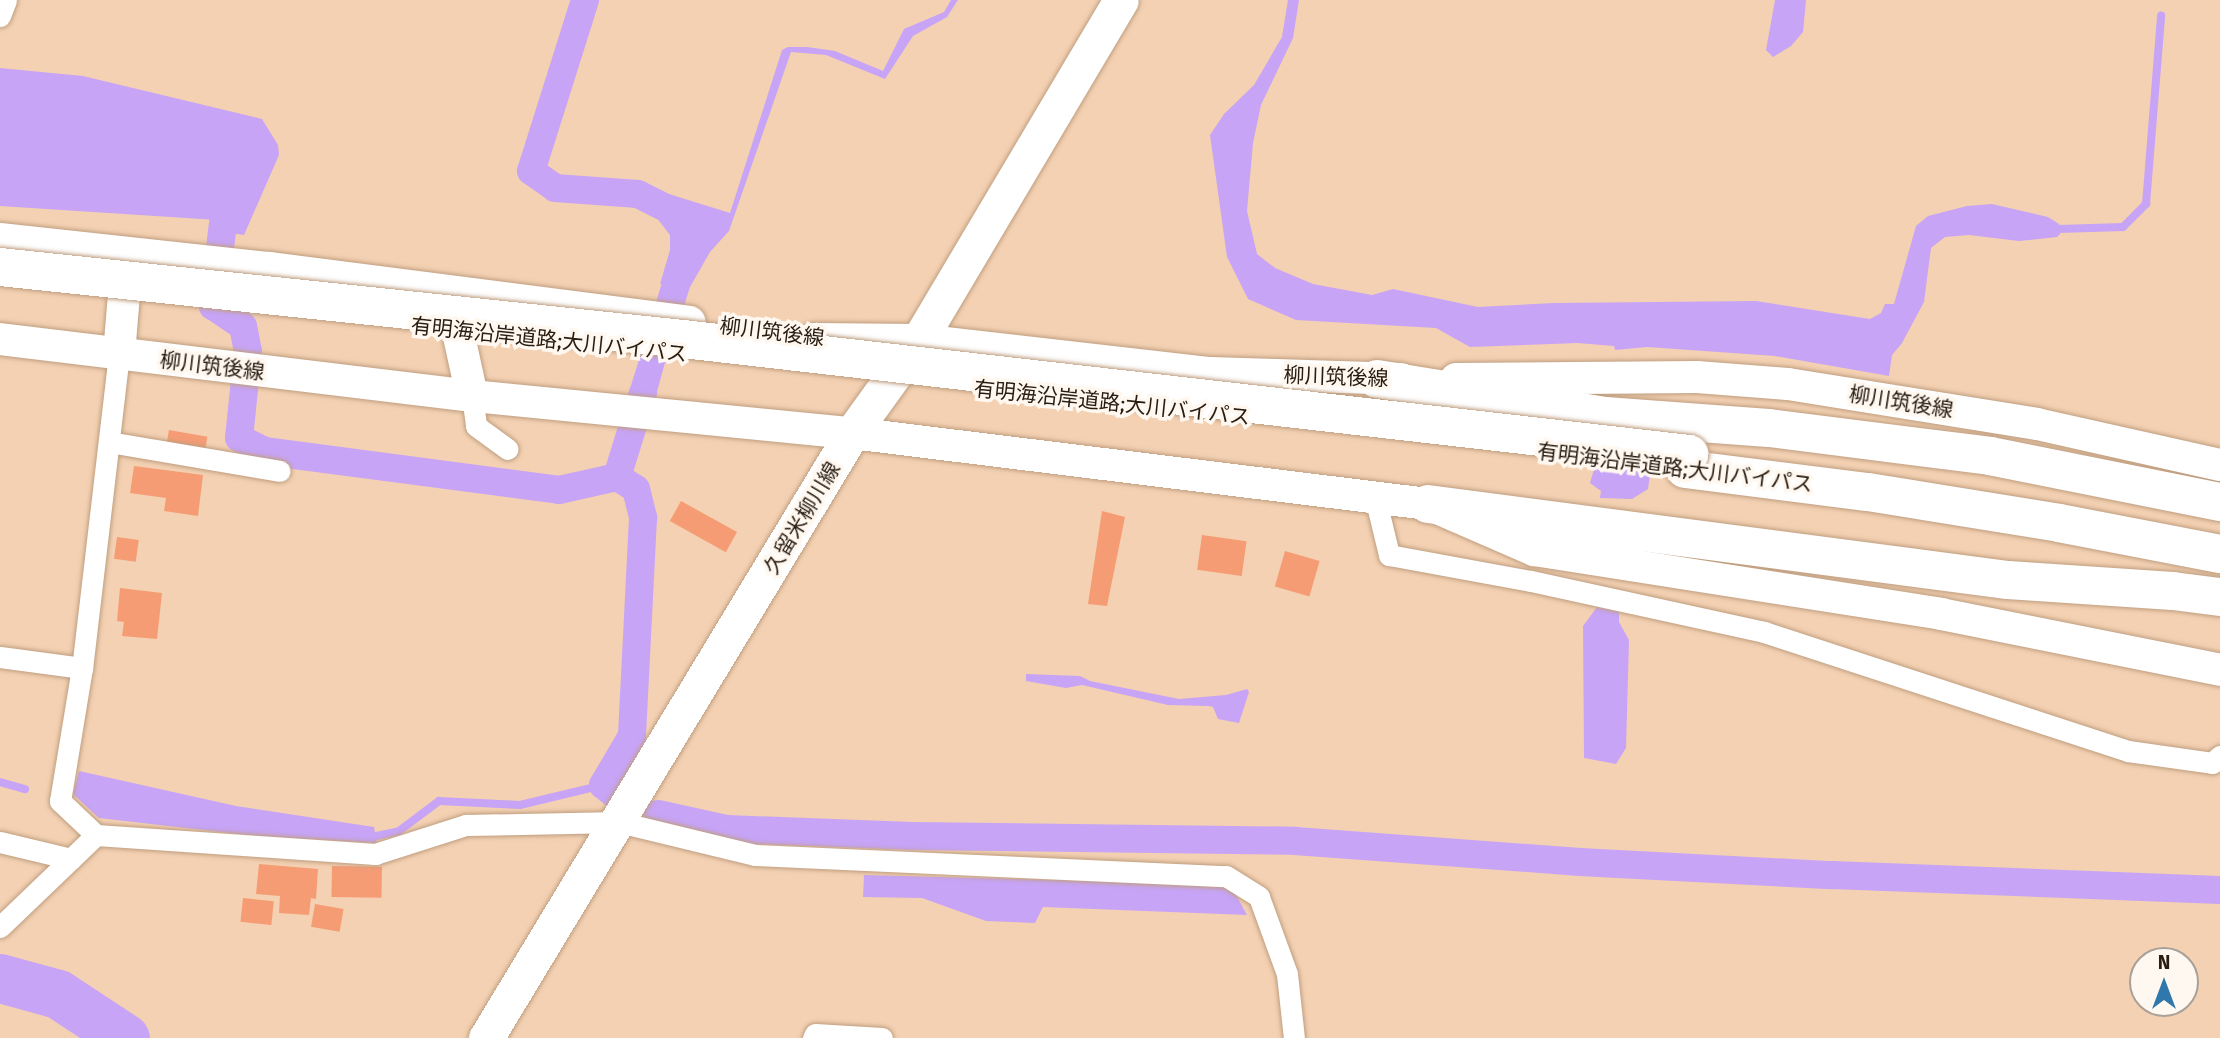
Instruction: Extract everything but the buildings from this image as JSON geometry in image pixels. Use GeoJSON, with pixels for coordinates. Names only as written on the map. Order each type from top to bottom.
{"type":"FeatureCollection","features":[{"type":"Feature","properties":{"kind":"highway","name":"有明海沿岸道路;大川バイパス"},"geometry":{"type":"LineString","coordinates":[[0,267],[724,344],[2062,506],[2220,538]]}},
{"type":"Feature","properties":{"kind":"highway","name":"有明海沿岸道路;大川バイパス"},"geometry":{"type":"LineString","coordinates":[[0,283],[1687,461],[2059,523],[2220,554]]}},
{"type":"Feature","properties":{"kind":"highway"},"geometry":{"type":"LineString","coordinates":[[1377,379],[1605,416],[1769,428],[1990,456],[2220,502]]}},
{"type":"Feature","properties":{"kind":"highway"},"geometry":{"type":"LineString","coordinates":[[1428,504],[2008,580],[2174,591],[2220,597]]}},
{"type":"Feature","properties":{"kind":"main road","name":"久留米柳川線"},"geometry":{"type":"LineString","coordinates":[[486,1038],[852,433],[919,340],[1121,0]]}},
{"type":"Feature","properties":{"kind":"main road","name":"柳川筑後線"},"geometry":{"type":"LineString","coordinates":[[0,239],[270,268],[813,339],[919,340],[1210,373],[1377,379],[1697,377],[1788,384],[2037,424],[2220,465]]}},
{"type":"Feature","properties":{"kind":"main road"},"geometry":{"type":"LineString","coordinates":[[119,354],[128,253]]}},
{"type":"Feature","properties":{"kind":"main road"},"geometry":{"type":"LineString","coordinates":[[449,292],[472,396]]}},
{"type":"Feature","properties":{"kind":"main road","name":"柳川筑後線"},"geometry":{"type":"LineString","coordinates":[[0,340],[472,396],[852,433],[1183,476],[1428,504],[1534,550],[1941,614],[2220,670]]}},
{"type":"Feature","properties":{"kind":"street"},"geometry":{"type":"LineString","coordinates":[[0,16],[6,0]]}},
{"type":"Feature","properties":{"kind":"street"},"geometry":{"type":"LineString","coordinates":[[119,354],[82,668],[60,801],[96,835],[375,854],[466,825],[619,822],[755,855],[1226,876],[1259,897],[1287,974],[1294,1038]]}},
{"type":"Feature","properties":{"kind":"street"},"geometry":{"type":"LineString","coordinates":[[472,396],[476,426],[508,449]]}},
{"type":"Feature","properties":{"kind":"street"},"geometry":{"type":"LineString","coordinates":[[109,442],[280,471]]}},
{"type":"Feature","properties":{"kind":"street"},"geometry":{"type":"LineString","coordinates":[[1375,497],[1389,555],[1531,581],[1764,632],[2128,751],[2212,763],[2220,756]]}},
{"type":"Feature","properties":{"kind":"street"},"geometry":{"type":"LineString","coordinates":[[0,657],[82,668]]}},
{"type":"Feature","properties":{"kind":"street"},"geometry":{"type":"LineString","coordinates":[[0,927],[96,835]]}},
{"type":"Feature","properties":{"kind":"street"},"geometry":{"type":"LineString","coordinates":[[0,842],[71,859]]}},
{"type":"Feature","properties":{"kind":"street"},"geometry":{"type":"LineString","coordinates":[[813,1038],[815,1034],[883,1038]]}},
{"type":"Feature","properties":{"kind":"shaded area"},"geometry":{"type":"Polygon","coordinates":[[[951,0],[958,0],[947,17],[913,36],[885,79],[826,55],[791,52],[729,231],[710,252],[690,287],[660,284],[670,250],[670,235],[653,213],[640,207],[643,186],[730,213],[782,50],[788,47],[807,47],[835,51],[883,71],[904,29],[944,12],[951,0]]]}},
{"type":"Feature","properties":{"kind":"shaded area"},"geometry":{"type":"Polygon","coordinates":[[[1288,0],[1299,0],[1293,38],[1261,105],[1253,143],[1247,211],[1257,254],[1275,268],[1313,284],[1372,295],[1393,289],[1478,307],[1555,303],[1756,301],[1870,319],[1881,313],[1885,304],[1894,304],[1916,226],[1928,216],[1967,206],[1992,204],[2048,217],[2059,224],[2060,234],[2057,237],[2019,241],[1969,235],[1945,237],[1931,248],[1924,302],[1902,343],[1892,355],[1889,376],[1775,356],[1647,347],[1615,350],[1614,346],[1577,343],[1470,347],[1436,328],[1296,320],[1248,299],[1227,257],[1210,135],[1224,114],[1254,85],[1282,37],[1288,0]]]}},
{"type":"Feature","properties":{"kind":"shaded area"},"geometry":{"type":"Polygon","coordinates":[[[1775,0],[1806,0],[1803,32],[1791,46],[1773,57],[1766,50],[1775,0]]]}},
{"type":"Feature","properties":{"kind":"shaded area"},"geometry":{"type":"Polygon","coordinates":[[[0,68],[83,76],[262,119],[278,145],[279,155],[244,235],[217,231],[217,220],[0,206],[0,68]]]}},
{"type":"Feature","properties":{"kind":"shaded area"},"geometry":{"type":"Polygon","coordinates":[[[648,331],[672,337],[655,399],[628,395],[648,331]]]}},
{"type":"Feature","properties":{"kind":"shaded area"},"geometry":{"type":"Polygon","coordinates":[[[1652,460],[1648,489],[1632,499],[1600,498],[1601,491],[1590,483],[1596,462],[1652,460]]]}},
{"type":"Feature","properties":{"kind":"shaded area"},"geometry":{"type":"Polygon","coordinates":[[[1597,607],[1619,612],[1619,622],[1629,640],[1626,748],[1616,764],[1584,758],[1583,626],[1597,607]]]}},
{"type":"Feature","properties":{"kind":"shaded area"},"geometry":{"type":"Polygon","coordinates":[[[1026,674],[1080,676],[1090,681],[1179,699],[1226,695],[1247,689],[1249,692],[1239,723],[1218,719],[1213,707],[1168,705],[1082,685],[1066,688],[1026,681],[1026,674]]]}},
{"type":"Feature","properties":{"kind":"shaded area"},"geometry":{"type":"Polygon","coordinates":[[[79,771],[236,806],[374,827],[377,843],[255,836],[99,818],[73,794],[79,771]]]}},
{"type":"Feature","properties":{"kind":"shaded area"},"geometry":{"type":"Polygon","coordinates":[[[864,875],[1215,884],[1234,891],[1247,915],[1043,907],[1035,923],[986,921],[922,898],[863,897],[864,875]]]}},
{"type":"Feature","properties":{"kind":"waterway"},"geometry":{"type":"LineString","coordinates":[[585,0],[531,171],[555,188],[638,194],[674,212]]}},
{"type":"Feature","properties":{"kind":"waterway"},"geometry":{"type":"LineString","coordinates":[[2058,229],[2123,227],[2146,204],[2161,16]]}},
{"type":"Feature","properties":{"kind":"waterway"},"geometry":{"type":"LineString","coordinates":[[212,198],[224,215],[213,306],[243,326],[248,351],[239,438],[264,451],[559,490],[617,477],[636,489],[643,518],[632,736],[603,785],[618,797]]}},
{"type":"Feature","properties":{"kind":"waterway"},"geometry":{"type":"LineString","coordinates":[[659,340],[687,249]]}},
{"type":"Feature","properties":{"kind":"waterway"},"geometry":{"type":"LineString","coordinates":[[617,477],[643,393]]}},
{"type":"Feature","properties":{"kind":"waterway"},"geometry":{"type":"LineString","coordinates":[[0,782],[25,789]]}},
{"type":"Feature","properties":{"kind":"waterway"},"geometry":{"type":"LineString","coordinates":[[367,838],[399,831],[439,801],[520,805],[603,785]]}},
{"type":"Feature","properties":{"kind":"waterway"},"geometry":{"type":"LineString","coordinates":[[658,814],[727,829],[912,836],[1295,841],[1580,862],[2220,890]]}},
{"type":"Feature","properties":{"kind":"waterway"},"geometry":{"type":"LineString","coordinates":[[0,978],[58,994],[125,1038]]}}]}
